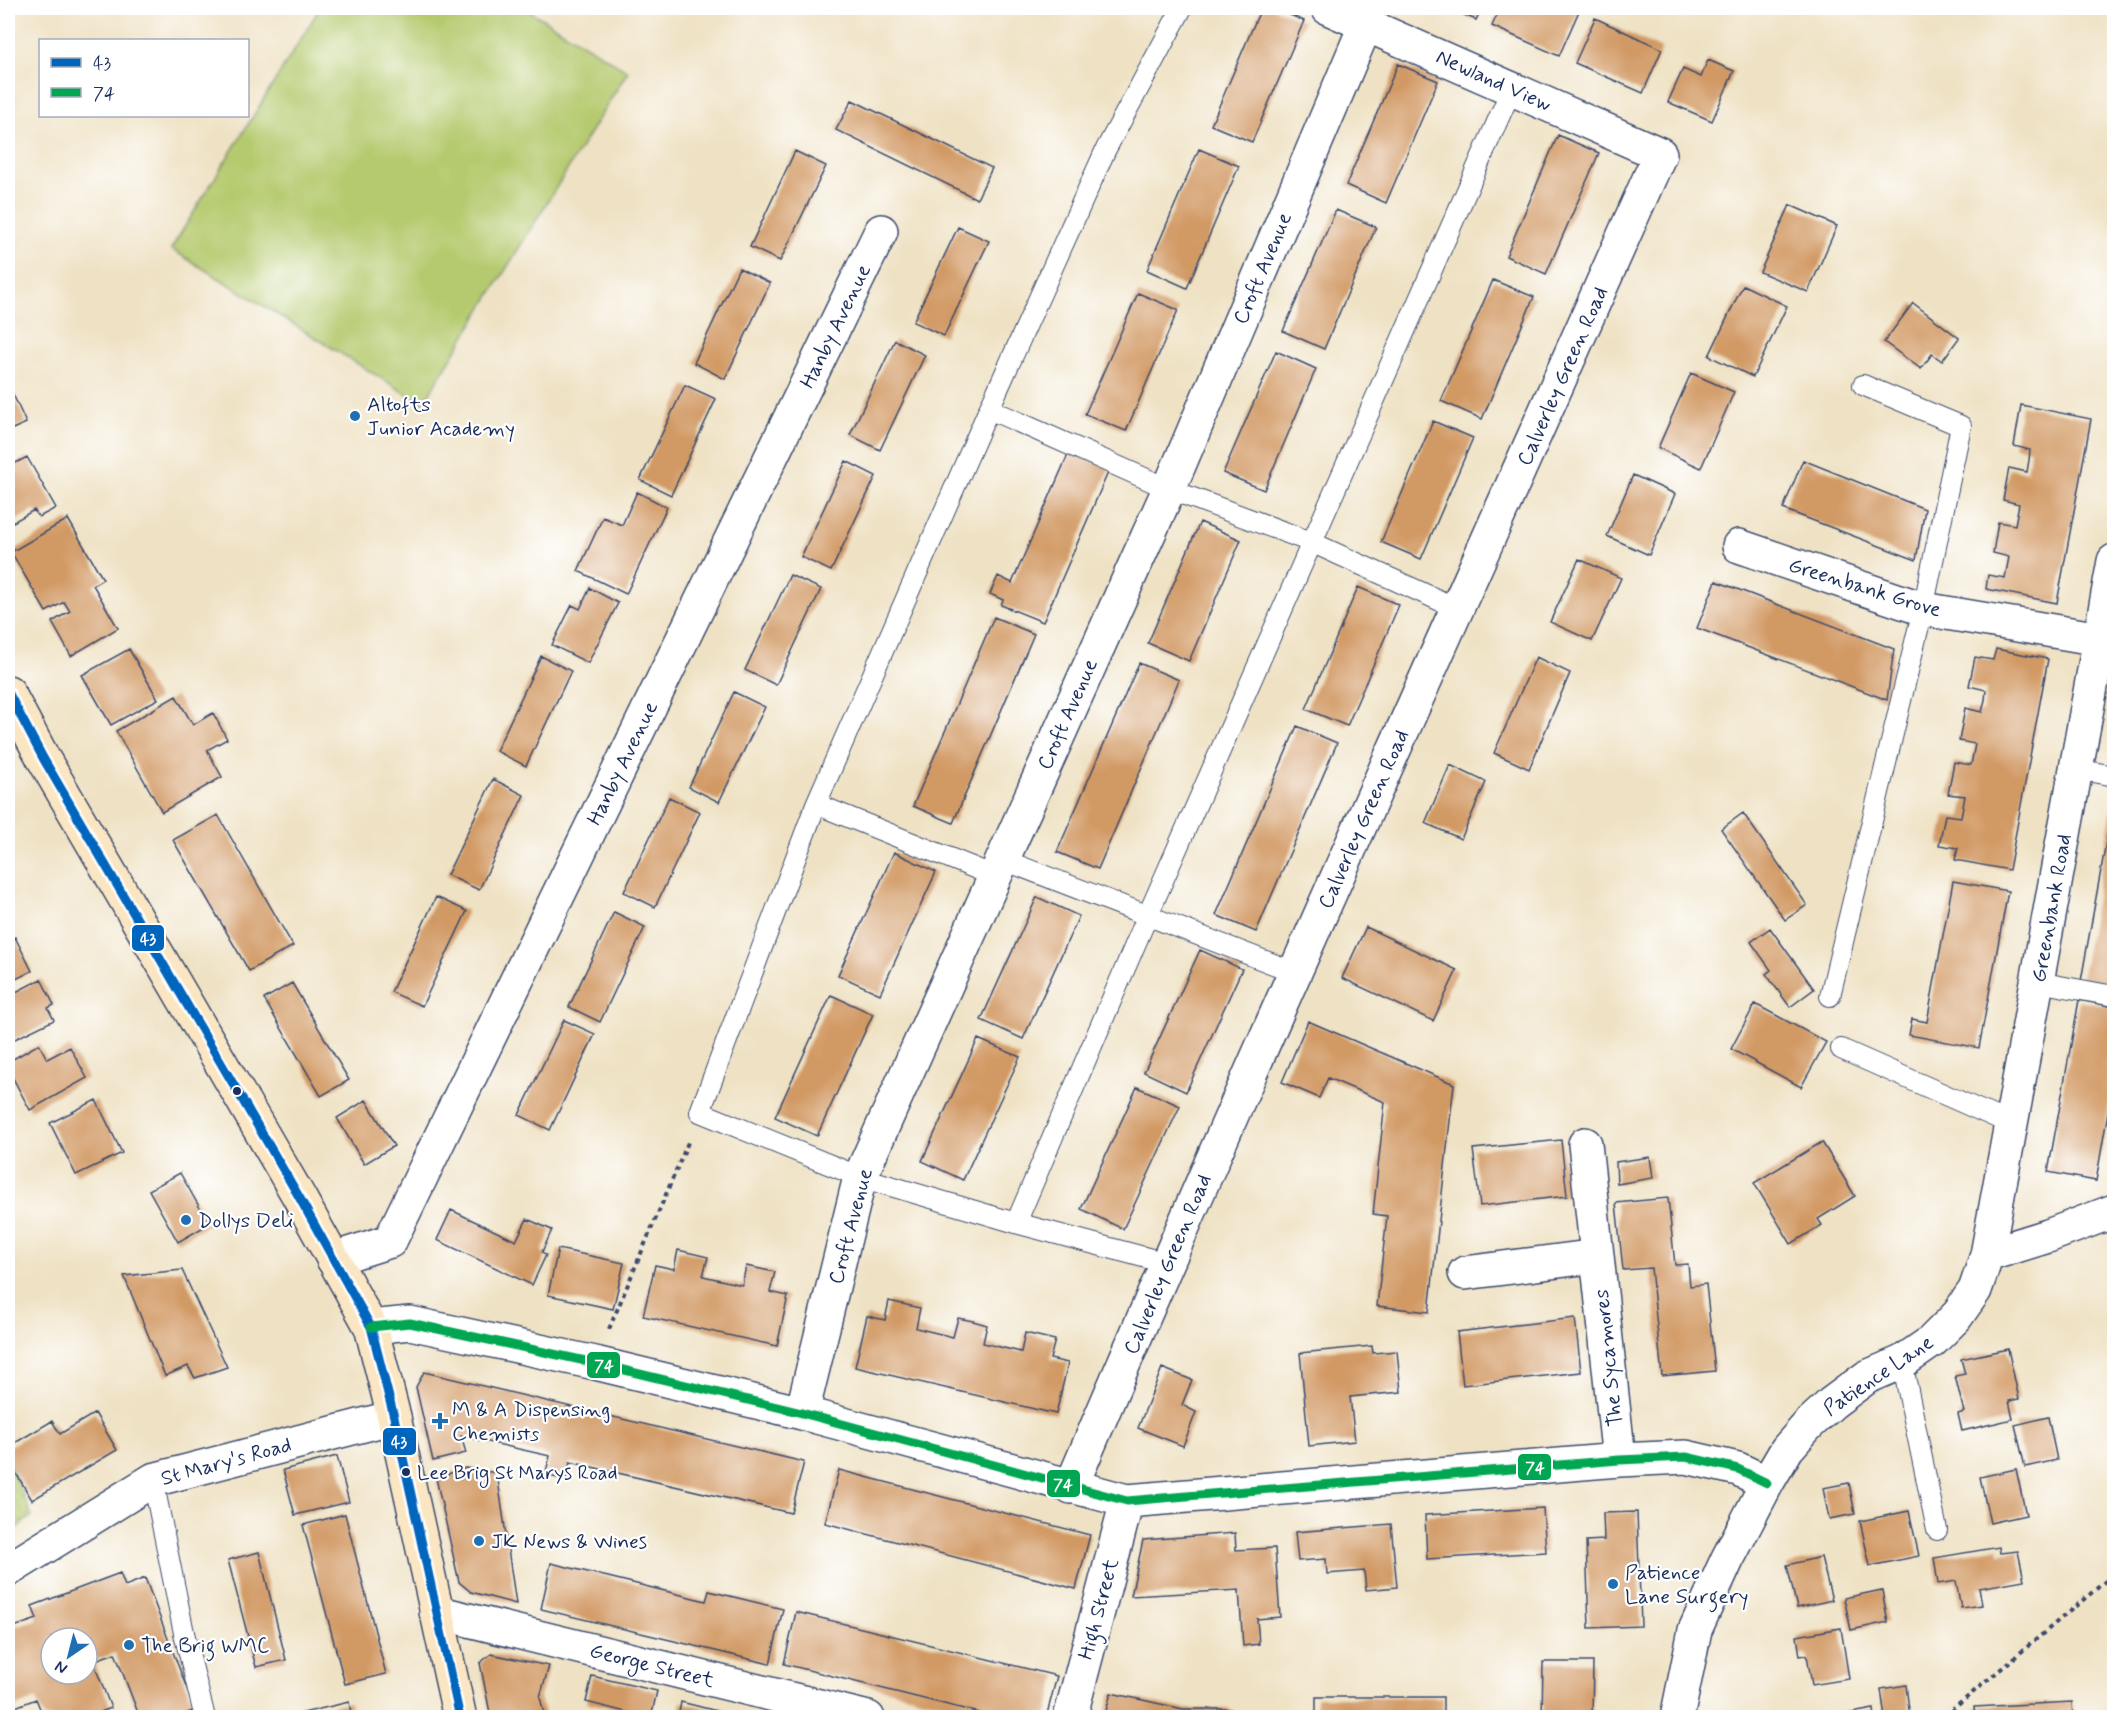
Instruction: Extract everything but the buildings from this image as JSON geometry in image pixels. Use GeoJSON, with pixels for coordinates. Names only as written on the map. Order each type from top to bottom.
{"type":"FeatureCollection","features":[{"type":"Feature","properties":{"kind":"street","name":"Newland View"},"geometry":{"type":"LineString","coordinates":[[1328,8],[1660,154]]}},
{"type":"Feature","properties":{"kind":"street","name":"Croft Avenue"},"geometry":{"type":"LineString","coordinates":[[802,1413],[860,1177],[1169,489],[1365,24]]}},
{"type":"Feature","properties":{"kind":"street","name":"Calverley Green Road"},"geometry":{"type":"LineString","coordinates":[[1071,1486],[1294,972],[1660,154]]}},
{"type":"Feature","properties":{"kind":"street","name":"Hanby Avenue"},"geometry":{"type":"LineString","coordinates":[[333,1259],[390,1240],[881,231]]}},
{"type":"Feature","properties":{"kind":"street","name":"Greenbank Grove"},"geometry":{"type":"LineString","coordinates":[[1739,546],[1923,609],[2100,639]]}},
{"type":"Feature","properties":{"kind":"street","name":"Greenbank Road"},"geometry":{"type":"LineString","coordinates":[[1987,1255],[2100,639],[2111,605],[2115,561]]}},
{"type":"Feature","properties":{"kind":"street"},"geometry":{"type":"LineString","coordinates":[[8,692],[43,758],[298,1195],[371,1327],[394,1417],[460,1718]]}},
{"type":"Feature","properties":{"kind":"street","name":"The Sycamores"},"geometry":{"type":"LineString","coordinates":[[1585,1144],[1619,1460]]}},
{"type":"Feature","properties":{"kind":"street"},"geometry":{"type":"LineString","coordinates":[[1987,1255],[2048,1236],[2115,1211]]}},
{"type":"Feature","properties":{"kind":"street","name":"Patience Lane"},"geometry":{"type":"LineString","coordinates":[[1677,1718],[1695,1630],[1727,1560],[1787,1449],[1824,1410],[1867,1377],[1902,1362],[1931,1342],[1956,1317],[1975,1290],[1987,1255]]}},
{"type":"Feature","properties":{"kind":"street"},"geometry":{"type":"LineString","coordinates":[[1465,1273],[1597,1256]]}},
{"type":"Feature","properties":{"kind":"street"},"geometry":{"type":"LineString","coordinates":[[371,1327],[410,1323],[595,1363],[802,1413],[1127,1501],[1619,1460],[1686,1457],[1738,1469],[1767,1483]]}},
{"type":"Feature","properties":{"kind":"street","name":"St Mary's Road"},"geometry":{"type":"LineString","coordinates":[[8,1570],[153,1480],[394,1417]]}},
{"type":"Feature","properties":{"kind":"street","name":"High Street"},"geometry":{"type":"LineString","coordinates":[[1070,1718],[1127,1501]]}},
{"type":"Feature","properties":{"kind":"street","name":"George Street"},"geometry":{"type":"LineString","coordinates":[[436,1612],[868,1718]]}},
{"type":"Feature","properties":{"kind":"lane"},"geometry":{"type":"LineString","coordinates":[[1166,1263],[1016,1223],[860,1177],[700,1112],[816,804],[1106,149],[1182,8]]}},
{"type":"Feature","properties":{"kind":"lane"},"geometry":{"type":"LineString","coordinates":[[1016,1223],[1147,917],[1512,88]]}},
{"type":"Feature","properties":{"kind":"lane"},"geometry":{"type":"LineString","coordinates":[[1830,996],[1923,609],[1961,426],[1863,385]]}},
{"type":"Feature","properties":{"kind":"lane"},"geometry":{"type":"LineString","coordinates":[[989,409],[1169,489],[1311,542],[1458,609]]}},
{"type":"Feature","properties":{"kind":"lane"},"geometry":{"type":"LineString","coordinates":[[2076,769],[2115,776]]}},
{"type":"Feature","properties":{"kind":"lane"},"geometry":{"type":"LineString","coordinates":[[816,804],[1147,917],[1294,972]]}},
{"type":"Feature","properties":{"kind":"lane"},"geometry":{"type":"LineString","coordinates":[[2037,982],[2115,996]]}},
{"type":"Feature","properties":{"kind":"lane"},"geometry":{"type":"LineString","coordinates":[[1840,1048],[2012,1124]]}},
{"type":"Feature","properties":{"kind":"lane"},"geometry":{"type":"LineString","coordinates":[[1902,1362],[1937,1530]]}},
{"type":"Feature","properties":{"kind":"lane"},"geometry":{"type":"LineString","coordinates":[[153,1480],[184,1633],[206,1718]]}},
{"type":"Feature","properties":{"kind":"path"},"geometry":{"type":"LineString","coordinates":[[595,1363],[700,1112]]}},
{"type":"Feature","properties":{"kind":"path"},"geometry":{"type":"LineString","coordinates":[[1946,1718],[1952,1710],[2115,1574]]}},
{"type":"Feature","properties":{"kind":"green space"},"geometry":{"type":"Polygon","coordinates":[[[320,8],[525,8],[628,71],[423,404],[171,249],[320,8]]]}},
{"type":"Feature","properties":{"kind":"green space"},"geometry":{"type":"Polygon","coordinates":[[[8,1460],[32,1516],[8,1534],[8,1460]]]}},
{"type":"Feature","properties":{"kind":"transit line","name":"43"},"geometry":{"type":"LineString","coordinates":[[8,692],[43,758],[298,1195],[371,1327],[394,1417],[460,1718]]}},
{"type":"Feature","properties":{"kind":"transit line","name":"74"},"geometry":{"type":"LineString","coordinates":[[371,1327],[410,1323],[595,1363],[802,1413],[1127,1501],[1619,1460],[1686,1457],[1738,1469],[1767,1483]]}},
{"type":"Feature","properties":{"kind":"place","name":"Altofts Junior Academy"},"geometry":{"type":"Point","coordinates":[355,416]}},
{"type":"Feature","properties":{"kind":"place","name":"Dollys Deli"},"geometry":{"type":"Point","coordinates":[186,1220]}},
{"type":"Feature","properties":{"kind":"place","name":"M & A Dispensing Chemists"},"geometry":{"type":"Point","coordinates":[440,1421]}},
{"type":"Feature","properties":{"kind":"place","name":"Lee Brig St Marys Road"},"geometry":{"type":"Point","coordinates":[406,1472]}},
{"type":"Feature","properties":{"kind":"place","name":"JK News & Wines"},"geometry":{"type":"Point","coordinates":[479,1541]}},
{"type":"Feature","properties":{"kind":"place","name":"Patience Lane Surgery"},"geometry":{"type":"Point","coordinates":[1613,1584]}},
{"type":"Feature","properties":{"kind":"place","name":"The Brig WMC"},"geometry":{"type":"Point","coordinates":[129,1645]}}]}
